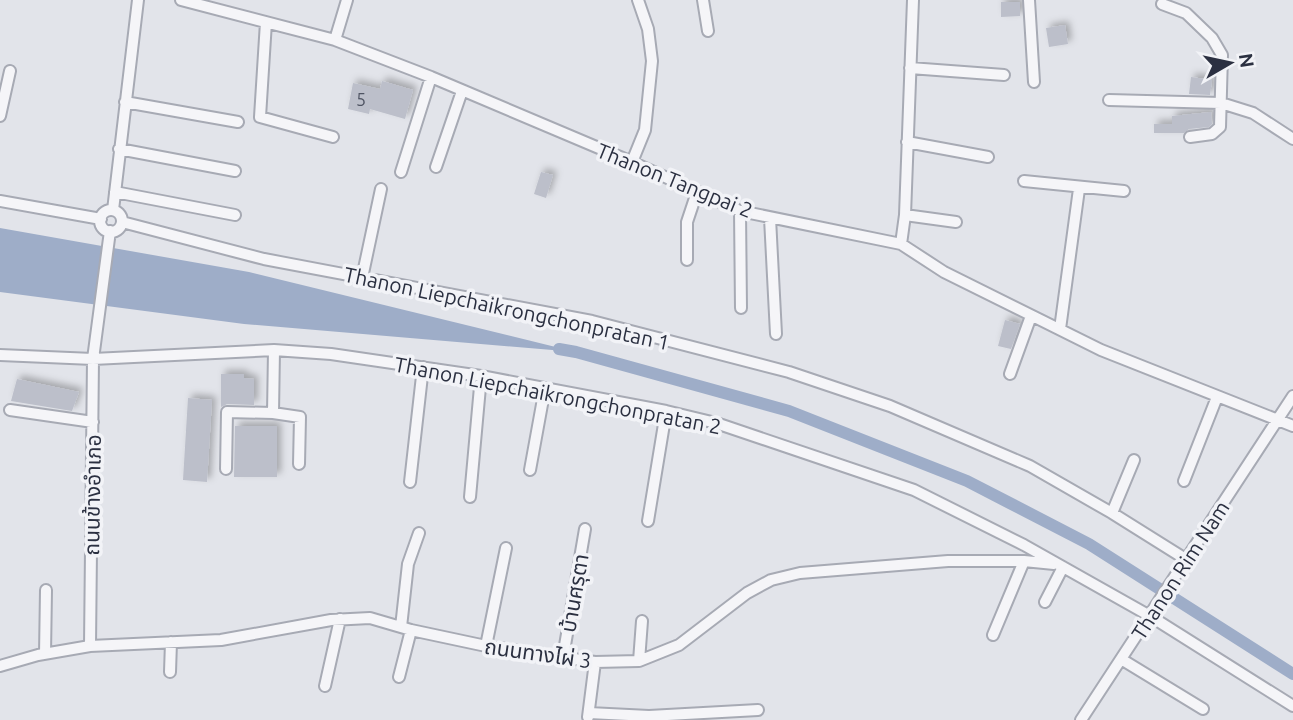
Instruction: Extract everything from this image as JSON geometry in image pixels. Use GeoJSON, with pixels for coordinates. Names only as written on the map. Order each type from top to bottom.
{"type":"FeatureCollection","features":[{"type":"Feature","properties":{"kind":"street"},"geometry":{"type":"LineString","coordinates":[[113,210],[138,0]]}},
{"type":"Feature","properties":{"kind":"street","name":"Thanon Tangpai 2"},"geometry":{"type":"LineString","coordinates":[[181,0],[335,40],[431,77],[740,211],[901,244],[944,272],[1127,362],[1293,425]]}},
{"type":"Feature","properties":{"kind":"street"},"geometry":{"type":"LineString","coordinates":[[335,40],[347,0]]}},
{"type":"Feature","properties":{"kind":"street"},"geometry":{"type":"LineString","coordinates":[[632,162],[645,130],[652,61],[648,29],[638,0]]}},
{"type":"Feature","properties":{"kind":"street"},"geometry":{"type":"LineString","coordinates":[[703,0],[708,31]]}},
{"type":"Feature","properties":{"kind":"street"},"geometry":{"type":"LineString","coordinates":[[901,244],[905,215],[913,0]]}},
{"type":"Feature","properties":{"kind":"street"},"geometry":{"type":"LineString","coordinates":[[1029,0],[1034,82]]}},
{"type":"Feature","properties":{"kind":"street"},"geometry":{"type":"LineString","coordinates":[[1162,4],[1186,13],[1212,38],[1222,55],[1220,127],[1212,134],[1189,137]]}},
{"type":"Feature","properties":{"kind":"street"},"geometry":{"type":"LineString","coordinates":[[266,22],[260,117],[333,137]]}},
{"type":"Feature","properties":{"kind":"street"},"geometry":{"type":"LineString","coordinates":[[910,68],[1004,75]]}},
{"type":"Feature","properties":{"kind":"street"},"geometry":{"type":"LineString","coordinates":[[0,116],[10,71]]}},
{"type":"Feature","properties":{"kind":"street"},"geometry":{"type":"LineString","coordinates":[[401,172],[431,77]]}},
{"type":"Feature","properties":{"kind":"street"},"geometry":{"type":"LineString","coordinates":[[436,167],[462,91]]}},
{"type":"Feature","properties":{"kind":"street"},"geometry":{"type":"LineString","coordinates":[[1109,100],[1221,103],[1253,113],[1293,139]]}},
{"type":"Feature","properties":{"kind":"street"},"geometry":{"type":"LineString","coordinates":[[125,102],[238,122]]}},
{"type":"Feature","properties":{"kind":"street"},"geometry":{"type":"LineString","coordinates":[[907,142],[988,157]]}},
{"type":"Feature","properties":{"kind":"street"},"geometry":{"type":"LineString","coordinates":[[119,149],[234,171]]}},
{"type":"Feature","properties":{"kind":"street"},"geometry":{"type":"LineString","coordinates":[[1024,181],[1124,191]]}},
{"type":"Feature","properties":{"kind":"street"},"geometry":{"type":"LineString","coordinates":[[362,278],[381,188]]}},
{"type":"Feature","properties":{"kind":"street"},"geometry":{"type":"LineString","coordinates":[[1060,329],[1079,188]]}},
{"type":"Feature","properties":{"kind":"street"},"geometry":{"type":"LineString","coordinates":[[115,192],[235,215]]}},
{"type":"Feature","properties":{"kind":"street"},"geometry":{"type":"LineString","coordinates":[[687,260],[687,222],[697,192]]}},
{"type":"Feature","properties":{"kind":"street"},"geometry":{"type":"LineString","coordinates":[[0,201],[101,219]]}},
{"type":"Feature","properties":{"kind":"street"},"geometry":{"type":"LineString","coordinates":[[113,210],[120,214],[122,222],[118,229],[109,235],[101,219],[105,212],[113,210]]}},
{"type":"Feature","properties":{"kind":"street"},"geometry":{"type":"LineString","coordinates":[[740,211],[741,307]]}},
{"type":"Feature","properties":{"kind":"street"},"geometry":{"type":"LineString","coordinates":[[905,215],[956,222]]}},
{"type":"Feature","properties":{"kind":"street"},"geometry":{"type":"LineString","coordinates":[[770,218],[776,334]]}},
{"type":"Feature","properties":{"kind":"street","name":"Thanon Liepchaikrongchonpratan 1"},"geometry":{"type":"LineString","coordinates":[[122,222],[264,259],[592,321],[789,372],[890,406],[1030,466],[1112,513],[1186,561]]}},
{"type":"Feature","properties":{"kind":"street","name":"ถนนข้างอำเภอ"},"geometry":{"type":"LineString","coordinates":[[90,646],[93,359],[109,235]]}},
{"type":"Feature","properties":{"kind":"street"},"geometry":{"type":"LineString","coordinates":[[1010,374],[1031,316]]}},
{"type":"Feature","properties":{"kind":"street"},"geometry":{"type":"LineString","coordinates":[[273,413],[274,349]]}},
{"type":"Feature","properties":{"kind":"street","name":"Thanon Liepchaikrongchonpratan 2"},"geometry":{"type":"LineString","coordinates":[[0,355],[93,359],[274,349],[331,354],[481,376],[729,427],[914,490],[1024,545],[1151,614],[1293,706]]}},
{"type":"Feature","properties":{"kind":"street"},"geometry":{"type":"LineString","coordinates":[[410,482],[423,367]]}},
{"type":"Feature","properties":{"kind":"street"},"geometry":{"type":"LineString","coordinates":[[470,497],[481,376]]}},
{"type":"Feature","properties":{"kind":"street"},"geometry":{"type":"LineString","coordinates":[[530,470],[545,388]]}},
{"type":"Feature","properties":{"kind":"street","name":"Thanon Rim Nam"},"geometry":{"type":"LineString","coordinates":[[1081,720],[1293,396]]}},
{"type":"Feature","properties":{"kind":"street"},"geometry":{"type":"LineString","coordinates":[[1184,481],[1217,397]]}},
{"type":"Feature","properties":{"kind":"street"},"geometry":{"type":"LineString","coordinates":[[10,411],[93,422]]}},
{"type":"Feature","properties":{"kind":"street"},"geometry":{"type":"LineString","coordinates":[[226,469],[227,412],[300,416],[299,464]]}},
{"type":"Feature","properties":{"kind":"street"},"geometry":{"type":"LineString","coordinates":[[648,522],[666,412]]}},
{"type":"Feature","properties":{"kind":"street"},"geometry":{"type":"LineString","coordinates":[[1112,513],[1134,460]]}},
{"type":"Feature","properties":{"kind":"street","name":"บ้านศรุตา"},"geometry":{"type":"LineString","coordinates":[[563,657],[585,529]]}},
{"type":"Feature","properties":{"kind":"street"},"geometry":{"type":"LineString","coordinates":[[399,677],[406,628],[408,564],[419,533]]}},
{"type":"Feature","properties":{"kind":"street"},"geometry":{"type":"LineString","coordinates":[[486,646],[506,548]]}},
{"type":"Feature","properties":{"kind":"street","name":"ถนนทางไผ่ 3"},"geometry":{"type":"LineString","coordinates":[[0,666],[90,646],[221,640],[340,619],[370,618],[486,646],[596,662],[639,661],[679,645],[747,593],[771,580],[800,573],[948,561],[1024,561],[1060,566]]}},
{"type":"Feature","properties":{"kind":"street"},"geometry":{"type":"LineString","coordinates":[[993,635],[1024,561]]}},
{"type":"Feature","properties":{"kind":"street"},"geometry":{"type":"LineString","coordinates":[[1045,602],[1060,566]]}},
{"type":"Feature","properties":{"kind":"street"},"geometry":{"type":"LineString","coordinates":[[45,654],[46,590]]}},
{"type":"Feature","properties":{"kind":"street"},"geometry":{"type":"LineString","coordinates":[[325,687],[340,619]]}},
{"type":"Feature","properties":{"kind":"street"},"geometry":{"type":"LineString","coordinates":[[639,661],[642,621]]}},
{"type":"Feature","properties":{"kind":"street"},"geometry":{"type":"LineString","coordinates":[[170,672],[171,642]]}},
{"type":"Feature","properties":{"kind":"street"},"geometry":{"type":"LineString","coordinates":[[1121,659],[1203,709]]}},
{"type":"Feature","properties":{"kind":"street"},"geometry":{"type":"LineString","coordinates":[[596,662],[588,717],[758,710]]}},
{"type":"Feature","properties":{"kind":"water"},"geometry":{"type":"Polygon","coordinates":[[[0,228],[249,272],[576,352],[244,324],[0,292],[0,228]]]}},
{"type":"Feature","properties":{"kind":"building"},"geometry":{"type":"Polygon","coordinates":[[[1001,2],[1020,2],[1020,16],[1001,17],[1001,2]]]}},
{"type":"Feature","properties":{"kind":"building"},"geometry":{"type":"Polygon","coordinates":[[[1065,25],[1068,44],[1049,47],[1046,28],[1065,25]]]}},
{"type":"Feature","properties":{"kind":"building"},"geometry":{"type":"Polygon","coordinates":[[[1191,77],[1212,80],[1210,95],[1189,94],[1191,77]]]}},
{"type":"Feature","properties":{"kind":"building"},"geometry":{"type":"Polygon","coordinates":[[[382,81],[413,90],[405,119],[370,109],[369,114],[348,109],[353,83],[380,89],[382,81]]]}},
{"type":"Feature","properties":{"kind":"building"},"geometry":{"type":"Polygon","coordinates":[[[1211,112],[1212,124],[1209,127],[1189,129],[1184,133],[1154,133],[1154,124],[1172,124],[1172,116],[1211,112]]]}},
{"type":"Feature","properties":{"kind":"building"},"geometry":{"type":"Polygon","coordinates":[[[541,172],[553,175],[546,198],[534,194],[541,172]]]}},
{"type":"Feature","properties":{"kind":"building"},"geometry":{"type":"Polygon","coordinates":[[[1005,320],[1020,324],[1011,349],[998,346],[1005,320]]]}},
{"type":"Feature","properties":{"kind":"building"},"geometry":{"type":"Polygon","coordinates":[[[221,374],[244,374],[244,378],[254,379],[254,405],[227,404],[221,407],[221,374]]]}},
{"type":"Feature","properties":{"kind":"building"},"geometry":{"type":"Polygon","coordinates":[[[17,379],[79,392],[72,411],[11,401],[17,379]]]}},
{"type":"Feature","properties":{"kind":"building"},"geometry":{"type":"Polygon","coordinates":[[[188,398],[212,400],[207,482],[183,480],[188,398]]]}},
{"type":"Feature","properties":{"kind":"building"},"geometry":{"type":"Polygon","coordinates":[[[235,426],[277,426],[277,477],[234,477],[235,426]]]}},
{"type":"Feature","properties":{"kind":"waterway"},"geometry":{"type":"LineString","coordinates":[[559,349],[789,411],[967,481],[1089,544],[1293,674]]}}]}
